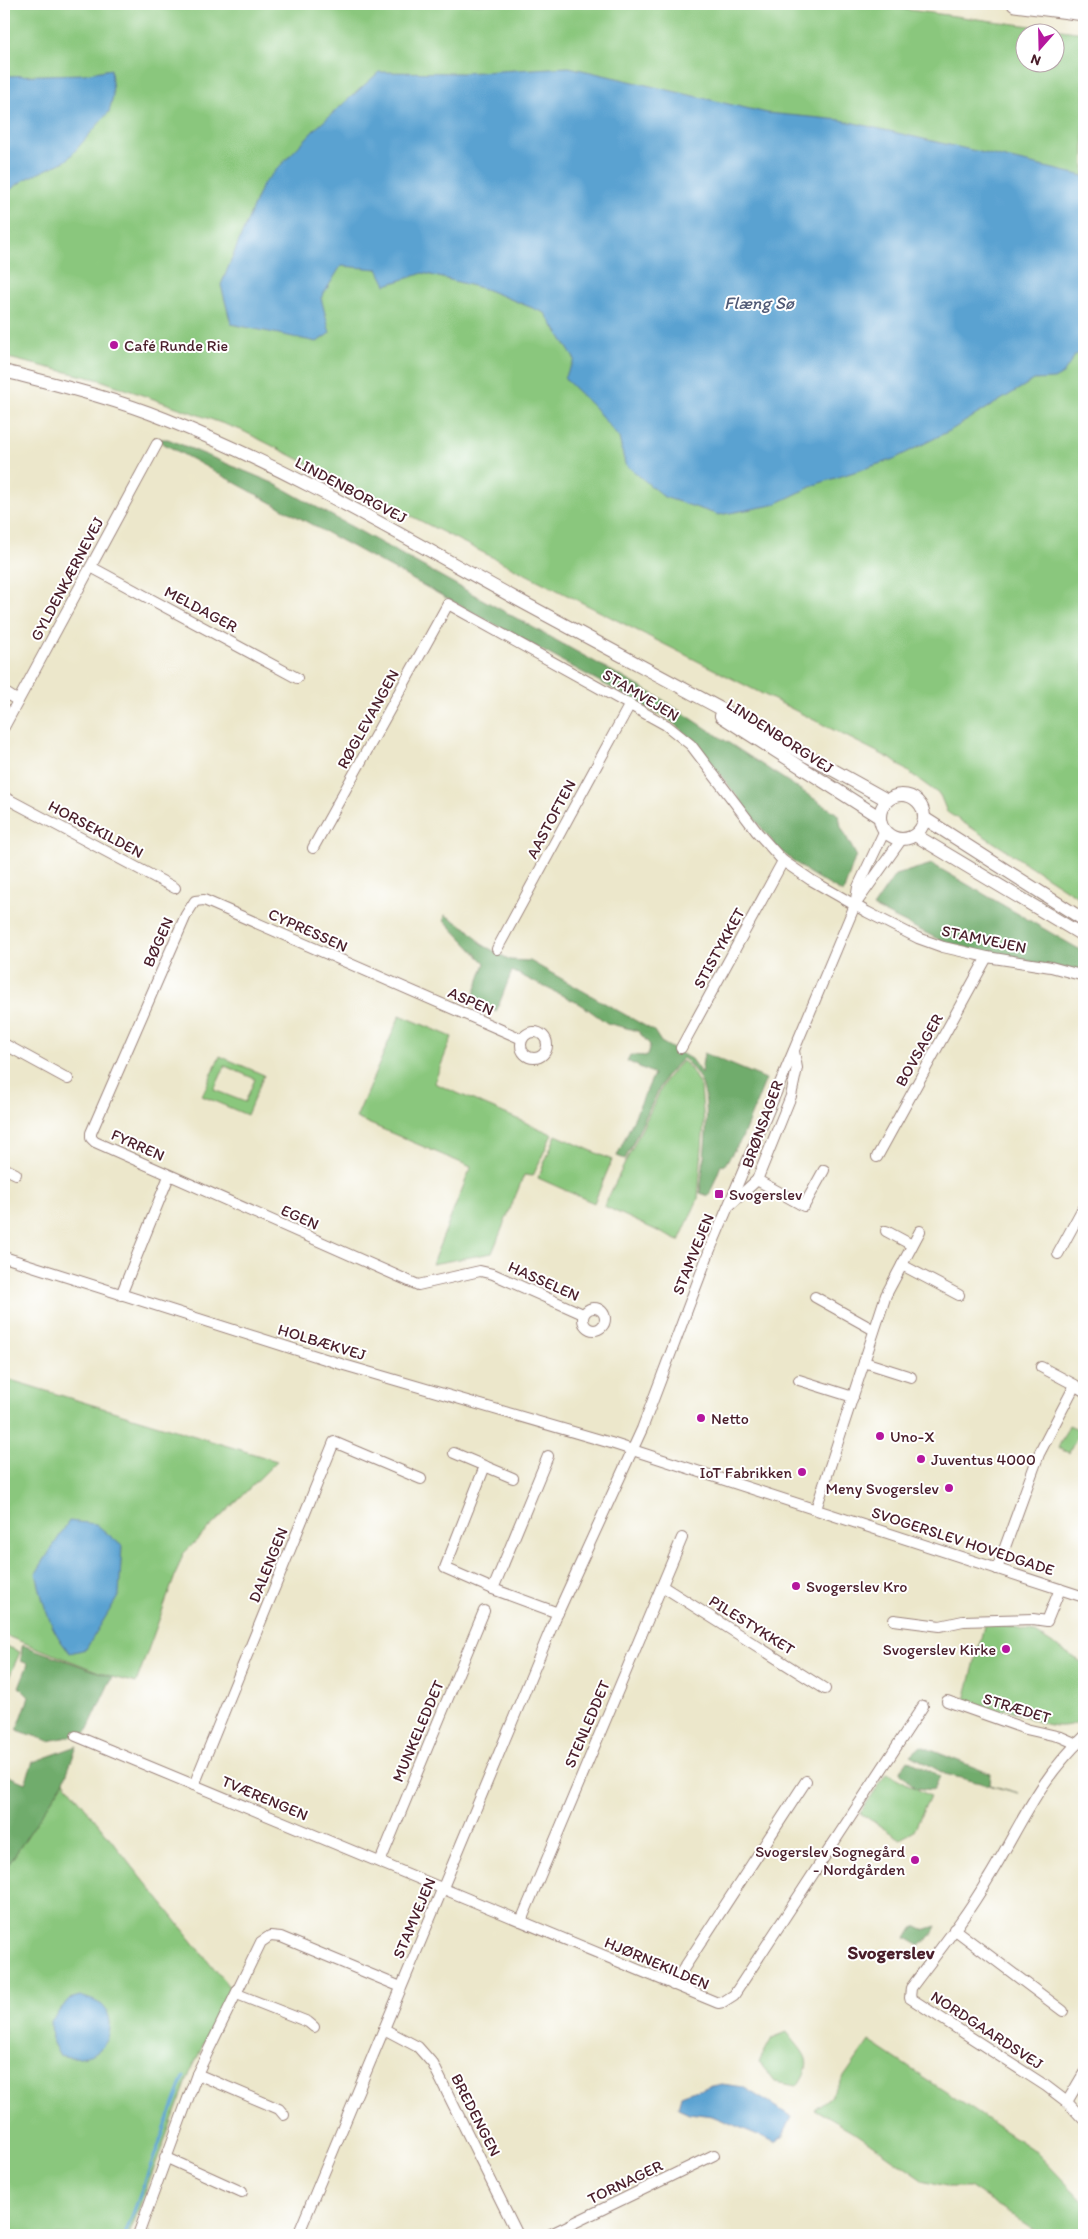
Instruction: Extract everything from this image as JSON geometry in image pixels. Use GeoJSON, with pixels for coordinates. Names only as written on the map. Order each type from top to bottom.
{"type":"FeatureCollection","features":[{"type":"Feature","properties":{"kind":"highway"},"geometry":{"type":"LineString","coordinates":[[1015,4],[1084,13]]}},
{"type":"Feature","properties":{"kind":"main road","name":"LINDENBORGVEJ"},"geometry":{"type":"LineString","coordinates":[[4,371],[71,388],[163,418],[237,449],[307,484],[665,680],[753,725],[887,800]]}},
{"type":"Feature","properties":{"kind":"main road","name":"LINDENBORGVEJ"},"geometry":{"type":"LineString","coordinates":[[665,680],[879,817]]}},
{"type":"Feature","properties":{"kind":"main road"},"geometry":{"type":"LineString","coordinates":[[897,795],[909,796],[922,807],[924,818],[921,828],[915,835],[901,840],[892,838],[884,832],[879,817],[887,800],[897,795]]}},
{"type":"Feature","properties":{"kind":"main road"},"geometry":{"type":"LineString","coordinates":[[924,818],[1084,920]]}},
{"type":"Feature","properties":{"kind":"main road"},"geometry":{"type":"LineString","coordinates":[[915,835],[1084,936]]}},
{"type":"Feature","properties":{"kind":"street","name":"GYLDENKÆRNEVEJ"},"geometry":{"type":"LineString","coordinates":[[4,727],[157,444]]}},
{"type":"Feature","properties":{"kind":"street","name":"MELDAGER"},"geometry":{"type":"LineString","coordinates":[[91,567],[297,678]]}},
{"type":"Feature","properties":{"kind":"street","name":"STAMVEJEN"},"geometry":{"type":"LineString","coordinates":[[448,604],[666,725],[690,745],[757,832],[784,861],[855,905],[918,938],[942,947],[987,957],[1050,967],[1084,976]]}},
{"type":"Feature","properties":{"kind":"street","name":"RØGLEVANGEN"},"geometry":{"type":"LineString","coordinates":[[313,848],[448,604]]}},
{"type":"Feature","properties":{"kind":"street"},"geometry":{"type":"LineString","coordinates":[[4,692],[18,701]]}},
{"type":"Feature","properties":{"kind":"street","name":"AASTOFTEN"},"geometry":{"type":"LineString","coordinates":[[497,949],[630,704]]}},
{"type":"Feature","properties":{"kind":"street","name":"HORSEKILDEN"},"geometry":{"type":"LineString","coordinates":[[4,797],[175,888]]}},
{"type":"Feature","properties":{"kind":"street","name":"STAMVEJEN"},"geometry":{"type":"LineString","coordinates":[[855,905],[858,887],[884,832]]}},
{"type":"Feature","properties":{"kind":"street","name":"STAMVEJEN"},"geometry":{"type":"LineString","coordinates":[[298,2235],[558,1613],[633,1450],[728,1207],[855,905],[901,840]]}},
{"type":"Feature","properties":{"kind":"street","name":"STISTYKKET"},"geometry":{"type":"LineString","coordinates":[[681,1048],[784,861]]}},
{"type":"Feature","properties":{"kind":"street","name":"CYPRESSEN"},"geometry":{"type":"LineString","coordinates":[[195,900],[204,900],[408,990]]}},
{"type":"Feature","properties":{"kind":"street","name":"BØGEN"},"geometry":{"type":"LineString","coordinates":[[114,1079],[186,915],[195,900]]}},
{"type":"Feature","properties":{"kind":"street","name":"BOVSAGER"},"geometry":{"type":"LineString","coordinates":[[877,1156],[987,957]]}},
{"type":"Feature","properties":{"kind":"street","name":"ASPEN"},"geometry":{"type":"LineString","coordinates":[[408,990],[522,1039]]}},
{"type":"Feature","properties":{"kind":"street"},"geometry":{"type":"LineString","coordinates":[[4,1044],[68,1079]]}},
{"type":"Feature","properties":{"kind":"street","name":"BRØNSAGER"},"geometry":{"type":"LineString","coordinates":[[728,1207],[757,1180],[791,1096],[797,1068],[794,1049]]}},
{"type":"Feature","properties":{"kind":"street","name":"FYRREN"},"geometry":{"type":"LineString","coordinates":[[114,1079],[91,1133],[91,1138],[95,1142],[170,1176],[121,1295]]}},
{"type":"Feature","properties":{"kind":"street"},"geometry":{"type":"LineString","coordinates":[[4,1168],[16,1174]]}},
{"type":"Feature","properties":{"kind":"street","name":"BRØNSAGER"},"geometry":{"type":"LineString","coordinates":[[757,1180],[804,1206],[824,1170]]}},
{"type":"Feature","properties":{"kind":"street","name":"EGEN"},"geometry":{"type":"LineString","coordinates":[[170,1176],[418,1285],[480,1271],[493,1274]]}},
{"type":"Feature","properties":{"kind":"street"},"geometry":{"type":"LineString","coordinates":[[1058,1254],[1084,1206]]}},
{"type":"Feature","properties":{"kind":"street"},"geometry":{"type":"LineString","coordinates":[[886,1231],[912,1245]]}},
{"type":"Feature","properties":{"kind":"street"},"geometry":{"type":"LineString","coordinates":[[816,1508],[886,1295],[920,1231]]}},
{"type":"Feature","properties":{"kind":"street","name":"HOLBÆKVEJ"},"geometry":{"type":"LineString","coordinates":[[4,1257],[344,1365],[633,1450]]}},
{"type":"Feature","properties":{"kind":"street"},"geometry":{"type":"LineString","coordinates":[[902,1265],[959,1295]]}},
{"type":"Feature","properties":{"kind":"street","name":"HASSELEN"},"geometry":{"type":"LineString","coordinates":[[493,1274],[583,1314]]}},
{"type":"Feature","properties":{"kind":"street"},"geometry":{"type":"LineString","coordinates":[[815,1297],[874,1330]]}},
{"type":"Feature","properties":{"kind":"street"},"geometry":{"type":"LineString","coordinates":[[864,1362],[911,1377]]}},
{"type":"Feature","properties":{"kind":"street"},"geometry":{"type":"LineString","coordinates":[[1041,1367],[1084,1391]]}},
{"type":"Feature","properties":{"kind":"street"},"geometry":{"type":"LineString","coordinates":[[799,1380],[853,1397]]}},
{"type":"Feature","properties":{"kind":"street"},"geometry":{"type":"LineString","coordinates":[[997,1569],[1038,1454],[1074,1385]]}},
{"type":"Feature","properties":{"kind":"street","name":"DALENGEN"},"geometry":{"type":"LineString","coordinates":[[194,1785],[334,1442],[421,1479]]}},
{"type":"Feature","properties":{"kind":"street","name":"SVOGERSLEV HOVEDGADE"},"geometry":{"type":"LineString","coordinates":[[633,1450],[816,1508],[1084,1597]]}},
{"type":"Feature","properties":{"kind":"street"},"geometry":{"type":"LineString","coordinates":[[454,1453],[513,1478]]}},
{"type":"Feature","properties":{"kind":"street"},"geometry":{"type":"LineString","coordinates":[[493,1588],[548,1456]]}},
{"type":"Feature","properties":{"kind":"street"},"geometry":{"type":"LineString","coordinates":[[486,1466],[445,1568],[558,1613]]}},
{"type":"Feature","properties":{"kind":"street","name":"STENLEDDET"},"geometry":{"type":"LineString","coordinates":[[520,1921],[682,1538]]}},
{"type":"Feature","properties":{"kind":"street","name":"PILESTYKKET"},"geometry":{"type":"LineString","coordinates":[[662,1586],[825,1689]]}},
{"type":"Feature","properties":{"kind":"street"},"geometry":{"type":"LineString","coordinates":[[894,1620],[940,1626],[962,1621],[1033,1619],[1047,1621],[1060,1589]]}},
{"type":"Feature","properties":{"kind":"street","name":"MUNKELEDDET"},"geometry":{"type":"LineString","coordinates":[[380,1862],[484,1611]]}},
{"type":"Feature","properties":{"kind":"street","name":"STRÆDET"},"geometry":{"type":"LineString","coordinates":[[947,1701],[1026,1729],[1081,1740]]}},
{"type":"Feature","properties":{"kind":"street","name":"HJØRNEKILDEN"},"geometry":{"type":"LineString","coordinates":[[442,1889],[713,2003],[723,2002],[734,1995],[923,1706]]}},
{"type":"Feature","properties":{"kind":"street","name":"TVÆRENGEN"},"geometry":{"type":"LineString","coordinates":[[76,1736],[442,1889]]}},
{"type":"Feature","properties":{"kind":"street","name":"NORDGAARDSVEJ"},"geometry":{"type":"LineString","coordinates":[[1067,2102],[1046,2086],[910,1998],[911,1988],[988,1880],[1032,1800],[1051,1771],[1081,1740]]}},
{"type":"Feature","properties":{"kind":"street"},"geometry":{"type":"LineString","coordinates":[[673,1985],[806,1781]]}},
{"type":"Feature","properties":{"kind":"street"},"geometry":{"type":"LineString","coordinates":[[954,1929],[1063,2011]]}},
{"type":"Feature","properties":{"kind":"street"},"geometry":{"type":"LineString","coordinates":[[138,2235],[197,2074],[261,1942],[270,1936],[282,1937],[401,1988]]}},
{"type":"Feature","properties":{"kind":"street"},"geometry":{"type":"LineString","coordinates":[[237,1994],[308,2022],[314,2027]]}},
{"type":"Feature","properties":{"kind":"street","name":"BREDENGEN"},"geometry":{"type":"LineString","coordinates":[[384,2029],[418,2047],[433,2064],[518,2235]]}},
{"type":"Feature","properties":{"kind":"street"},"geometry":{"type":"LineString","coordinates":[[1084,2073],[1067,2102],[1084,2120]]}},
{"type":"Feature","properties":{"kind":"street"},"geometry":{"type":"LineString","coordinates":[[197,2074],[278,2109],[284,2115]]}},
{"type":"Feature","properties":{"kind":"street","name":"TORNAGER"},"geometry":{"type":"LineString","coordinates":[[549,2235],[714,2155]]}},
{"type":"Feature","properties":{"kind":"street"},"geometry":{"type":"LineString","coordinates":[[165,2157],[242,2192]]}},
{"type":"Feature","properties":{"kind":"green space"},"geometry":{"type":"Polygon","coordinates":[[[4,4],[863,4],[1016,24],[1016,72],[1066,72],[1066,31],[1084,33],[1084,901],[947,812],[940,795],[891,759],[241,430],[100,380],[4,357],[4,4]]]}},
{"type":"Feature","properties":{"kind":"green space"},"geometry":{"type":"Polygon","coordinates":[[[155,439],[168,439],[273,483],[660,698],[839,815],[841,827],[856,855],[843,893],[809,873],[778,849],[694,741],[668,719],[155,439]]]}},
{"type":"Feature","properties":{"kind":"green space"},"geometry":{"type":"Polygon","coordinates":[[[932,864],[1084,952],[1084,972],[989,954],[940,940],[873,907],[895,875],[932,864]]]}},
{"type":"Feature","properties":{"kind":"green space"},"geometry":{"type":"Polygon","coordinates":[[[445,915],[467,928],[483,945],[510,960],[530,961],[654,1031],[661,1042],[691,1059],[701,1073],[704,1053],[766,1079],[742,1138],[724,1166],[721,1165],[709,1196],[700,1193],[706,1139],[705,1098],[700,1079],[686,1061],[683,1058],[665,1077],[625,1159],[617,1156],[654,1074],[627,1061],[630,1055],[647,1056],[650,1045],[638,1031],[607,1023],[582,1005],[512,971],[496,1012],[473,997],[485,963],[444,920],[445,915]]]}},
{"type":"Feature","properties":{"kind":"green space"},"geometry":{"type":"Polygon","coordinates":[[[400,1015],[452,1037],[434,1083],[552,1134],[533,1176],[524,1175],[492,1253],[432,1264],[471,1167],[356,1118],[400,1015]]]}},
{"type":"Feature","properties":{"kind":"green space"},"geometry":{"type":"Polygon","coordinates":[[[220,1056],[264,1075],[247,1115],[202,1096],[220,1056]],[[225,1066],[214,1090],[245,1102],[255,1079],[225,1066]]]}},
{"type":"Feature","properties":{"kind":"green space"},"geometry":{"type":"Polygon","coordinates":[[[682,1061],[690,1068],[701,1087],[704,1123],[698,1199],[679,1241],[604,1206],[666,1079],[682,1061]]]}},
{"type":"Feature","properties":{"kind":"green space"},"geometry":{"type":"Polygon","coordinates":[[[556,1135],[612,1160],[594,1203],[538,1178],[556,1135]]]}},
{"type":"Feature","properties":{"kind":"green space"},"geometry":{"type":"Polygon","coordinates":[[[4,1378],[277,1461],[183,1554],[136,1683],[112,1677],[4,1635],[4,1378]]]}},
{"type":"Feature","properties":{"kind":"green space"},"geometry":{"type":"Polygon","coordinates":[[[1069,1425],[1080,1430],[1069,1453],[1058,1448],[1069,1425]]]}},
{"type":"Feature","properties":{"kind":"green space"},"geometry":{"type":"Polygon","coordinates":[[[985,1622],[1034,1632],[1083,1663],[1084,1718],[1065,1726],[1055,1726],[1035,1721],[1005,1708],[1002,1715],[965,1700],[985,1622]]]}},
{"type":"Feature","properties":{"kind":"green space"},"geometry":{"type":"Polygon","coordinates":[[[4,1645],[20,1652],[4,1689],[4,1645]]]}},
{"type":"Feature","properties":{"kind":"green space"},"geometry":{"type":"Polygon","coordinates":[[[22,1645],[112,1677],[86,1733],[49,1741],[17,1730],[29,1697],[19,1687],[28,1664],[21,1661],[22,1645]]]}},
{"type":"Feature","properties":{"kind":"green space"},"geometry":{"type":"Polygon","coordinates":[[[77,1746],[64,1781],[4,1871],[4,1774],[25,1783],[33,1762],[77,1746]]]}},
{"type":"Feature","properties":{"kind":"green space"},"geometry":{"type":"Polygon","coordinates":[[[921,1746],[991,1774],[990,1785],[1019,1793],[945,1774],[911,1755],[921,1746]]]}},
{"type":"Feature","properties":{"kind":"green space"},"geometry":{"type":"Polygon","coordinates":[[[908,1760],[940,1776],[934,1790],[915,1788],[900,1772],[908,1760]]]}},
{"type":"Feature","properties":{"kind":"green space"},"geometry":{"type":"Polygon","coordinates":[[[887,1773],[930,1796],[913,1832],[900,1839],[860,1813],[887,1773]]]}},
{"type":"Feature","properties":{"kind":"green space"},"geometry":{"type":"Polygon","coordinates":[[[64,1781],[230,1988],[190,2073],[129,2235],[4,2235],[4,1871],[64,1781]]]}},
{"type":"Feature","properties":{"kind":"green space"},"geometry":{"type":"Polygon","coordinates":[[[915,1926],[923,1930],[936,1926],[931,1936],[920,1946],[906,1938],[915,1926]]]}},
{"type":"Feature","properties":{"kind":"green space"},"geometry":{"type":"Polygon","coordinates":[[[787,2032],[803,2052],[807,2063],[803,2077],[797,2086],[775,2082],[759,2062],[772,2038],[787,2032]]]}},
{"type":"Feature","properties":{"kind":"green space"},"geometry":{"type":"Polygon","coordinates":[[[869,2041],[1035,2151],[1084,2202],[1084,2235],[1042,2235],[970,2187],[949,2187],[923,2180],[857,2134],[814,2109],[830,2097],[869,2041]]]}},
{"type":"Feature","properties":{"kind":"water","name":"Flæng Sø"},"geometry":{"type":"Polygon","coordinates":[[[569,67],[767,113],[841,120],[1084,176],[1084,351],[1076,354],[1063,374],[1054,379],[1034,380],[951,430],[894,459],[817,484],[773,505],[719,515],[664,497],[625,464],[619,438],[594,407],[564,378],[575,360],[545,313],[485,289],[423,273],[386,285],[378,269],[341,266],[321,298],[330,333],[317,342],[231,324],[221,285],[262,185],[314,130],[379,72],[463,73],[569,67]]]}},
{"type":"Feature","properties":{"kind":"water"},"geometry":{"type":"Polygon","coordinates":[[[111,69],[113,96],[109,112],[67,160],[24,180],[4,194],[4,76],[84,74],[111,69]]]}},
{"type":"Feature","properties":{"kind":"water"},"geometry":{"type":"Polygon","coordinates":[[[69,1521],[96,1524],[122,1546],[119,1595],[86,1649],[70,1653],[52,1625],[44,1605],[36,1573],[69,1521]]]}},
{"type":"Feature","properties":{"kind":"water"},"geometry":{"type":"Polygon","coordinates":[[[80,1996],[102,2005],[110,2022],[109,2033],[106,2041],[95,2053],[78,2057],[59,2055],[52,2041],[51,2021],[69,1999],[80,1996]]]}},
{"type":"Feature","properties":{"kind":"water"},"geometry":{"type":"Polygon","coordinates":[[[722,2084],[743,2087],[792,2117],[783,2136],[775,2142],[712,2116],[689,2113],[678,2108],[681,2095],[722,2084]]]}},
{"type":"Feature","properties":{"kind":"waterway"},"geometry":{"type":"LineString","coordinates":[[125,2235],[184,2077]]}},
{"type":"Feature","properties":{"kind":"place","name":"Café Runde Rie"},"geometry":{"type":"Point","coordinates":[114,345]}},
{"type":"Feature","properties":{"kind":"place","name":"Svogerslev"},"geometry":{"type":"Point","coordinates":[719,1194]}},
{"type":"Feature","properties":{"kind":"place","name":"Netto"},"geometry":{"type":"Point","coordinates":[701,1418]}},
{"type":"Feature","properties":{"kind":"place","name":"Uno-X"},"geometry":{"type":"Point","coordinates":[880,1436]}},
{"type":"Feature","properties":{"kind":"place","name":"Juventus 4000"},"geometry":{"type":"Point","coordinates":[921,1459]}},
{"type":"Feature","properties":{"kind":"place","name":"IoT Fabrikken"},"geometry":{"type":"Point","coordinates":[802,1472]}},
{"type":"Feature","properties":{"kind":"place","name":"Meny Svogerslev"},"geometry":{"type":"Point","coordinates":[949,1488]}},
{"type":"Feature","properties":{"kind":"place","name":"Svogerslev Kro"},"geometry":{"type":"Point","coordinates":[796,1586]}},
{"type":"Feature","properties":{"kind":"place","name":"Svogerslev Kirke"},"geometry":{"type":"Point","coordinates":[1006,1649]}},
{"type":"Feature","properties":{"kind":"place","name":"Svogerslev Sognegård - Nordgården"},"geometry":{"type":"Point","coordinates":[915,1860]}},
{"type":"Feature","properties":{"kind":"district","name":"Svogerslev"},"geometry":{"type":"Point","coordinates":[891,1952]}}]}
